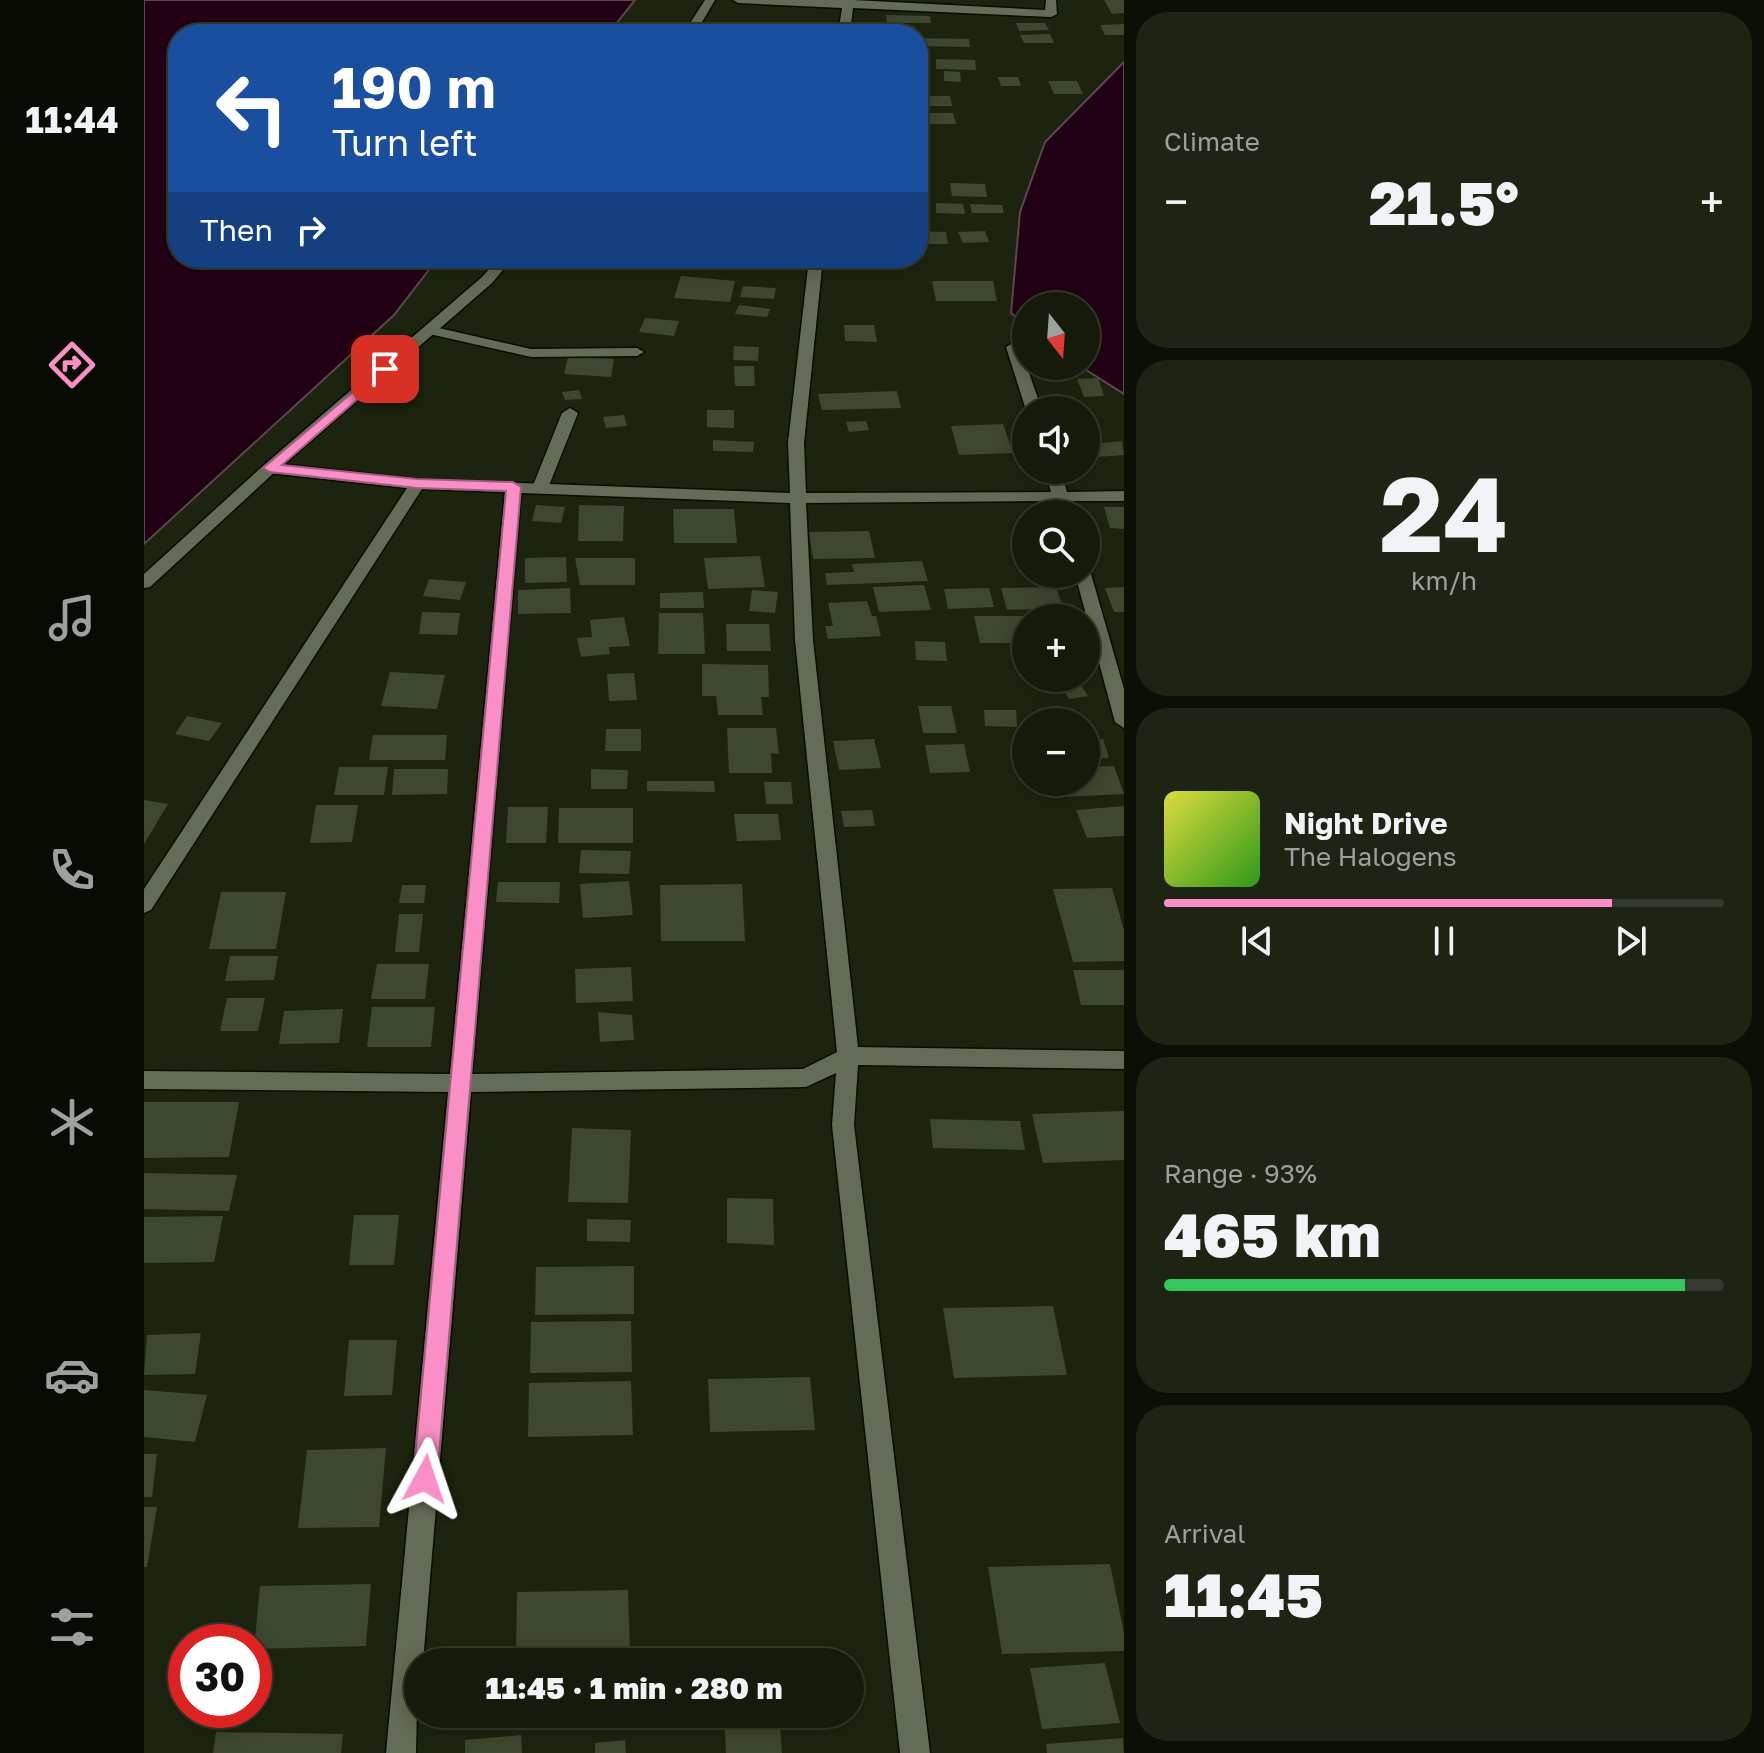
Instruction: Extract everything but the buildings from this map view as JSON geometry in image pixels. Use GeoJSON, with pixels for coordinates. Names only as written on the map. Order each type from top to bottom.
{"type":"FeatureCollection","features":[{"type":"Feature","properties":{"kind":"street"},"geometry":{"type":"LineString","coordinates":[[695,24],[710,0]]}},
{"type":"Feature","properties":{"kind":"street"},"geometry":{"type":"LineString","coordinates":[[738,0],[1051,14],[1051,0]]}},
{"type":"Feature","properties":{"kind":"street"},"geometry":{"type":"LineString","coordinates":[[845,24],[848,3]]}},
{"type":"Feature","properties":{"kind":"street"},"geometry":{"type":"LineString","coordinates":[[144,583],[497,268]]}},
{"type":"Feature","properties":{"kind":"street"},"geometry":{"type":"LineString","coordinates":[[815,268],[796,443],[804,640],[848,1056],[843,1125],[915,1753]]}},
{"type":"Feature","properties":{"kind":"street"},"geometry":{"type":"LineString","coordinates":[[430,330],[531,353],[637,352]]}},
{"type":"Feature","properties":{"kind":"street"},"geometry":{"type":"LineString","coordinates":[[540,488],[570,413]]}},
{"type":"Feature","properties":{"kind":"street"},"geometry":{"type":"LineString","coordinates":[[270,468],[417,484],[798,498],[1124,496]]}},
{"type":"Feature","properties":{"kind":"street"},"geometry":{"type":"LineString","coordinates":[[144,905],[417,484]]}},
{"type":"Feature","properties":{"kind":"street"},"geometry":{"type":"LineString","coordinates":[[1057,484],[1062,500]]}},
{"type":"Feature","properties":{"kind":"street"},"geometry":{"type":"LineString","coordinates":[[401,1753],[513,487]]}},
{"type":"Feature","properties":{"kind":"street"},"geometry":{"type":"LineString","coordinates":[[1087,588],[1124,722]]}},
{"type":"Feature","properties":{"kind":"street"},"geometry":{"type":"LineString","coordinates":[[144,1080],[460,1083],[806,1078],[848,1056],[1124,1060]]}},
{"type":"Feature","properties":{"kind":"shaded area"},"geometry":{"type":"Polygon","coordinates":[[[144,0],[635,0],[616,24],[168,24],[168,268],[430,268],[394,315],[144,544],[144,0]]]}},
{"type":"Feature","properties":{"kind":"shaded area"},"geometry":{"type":"Polygon","coordinates":[[[1124,62],[1124,394],[1100,379],[1100,292],[1013,292],[1020,212],[1045,142],[1124,62]]]}},
{"type":"Feature","properties":{"kind":"route"},"geometry":{"type":"LineString","coordinates":[[385,369],[270,468],[417,484],[513,487],[425,1479]]}}]}
